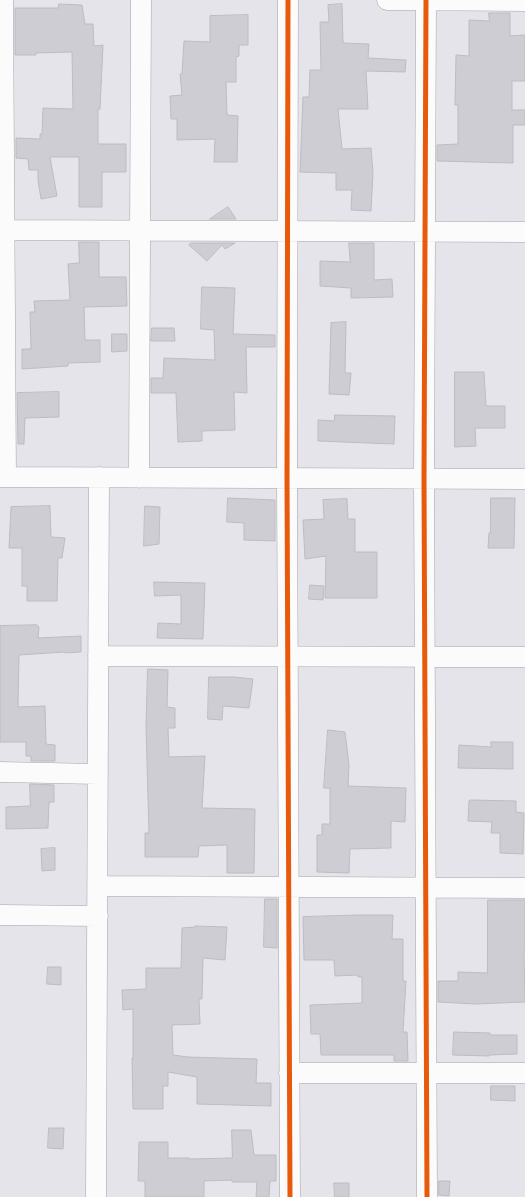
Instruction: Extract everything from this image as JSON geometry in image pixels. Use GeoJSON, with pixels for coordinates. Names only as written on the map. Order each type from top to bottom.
{"type":"FeatureCollection","features":[{"type":"Feature","properties":{"kind":"street"},"geometry":{"type":"LineString","coordinates":[[3,0],[3,477],[525,479]]}},
{"type":"Feature","properties":{"kind":"street"},"geometry":{"type":"LineString","coordinates":[[139,478],[141,0]]}},
{"type":"Feature","properties":{"kind":"street"},"geometry":{"type":"LineString","coordinates":[[288,0],[287,478],[290,1197]]}},
{"type":"Feature","properties":{"kind":"street"},"geometry":{"type":"LineString","coordinates":[[388,0],[525,1]]}},
{"type":"Feature","properties":{"kind":"street"},"geometry":{"type":"LineString","coordinates":[[426,0],[424,479],[427,1197]]}},
{"type":"Feature","properties":{"kind":"street"},"geometry":{"type":"LineString","coordinates":[[2,230],[525,232]]}},
{"type":"Feature","properties":{"kind":"street"},"geometry":{"type":"LineString","coordinates":[[96,1197],[99,478]]}},
{"type":"Feature","properties":{"kind":"street"},"geometry":{"type":"LineString","coordinates":[[98,656],[525,657]]}},
{"type":"Feature","properties":{"kind":"street"},"geometry":{"type":"LineString","coordinates":[[0,772],[98,774]]}},
{"type":"Feature","properties":{"kind":"street"},"geometry":{"type":"LineString","coordinates":[[98,886],[525,888]]}},
{"type":"Feature","properties":{"kind":"street"},"geometry":{"type":"LineString","coordinates":[[0,915],[98,916]]}},
{"type":"Feature","properties":{"kind":"street"},"geometry":{"type":"LineString","coordinates":[[289,1073],[525,1073]]}},
{"type":"Feature","properties":{"kind":"building"},"geometry":{"type":"Polygon","coordinates":[[[59,4],[82,5],[85,24],[93,24],[94,46],[103,45],[100,109],[98,109],[98,144],[126,144],[126,172],[102,172],[102,207],[79,207],[79,157],[50,157],[57,196],[41,199],[38,170],[29,170],[28,159],[16,158],[16,138],[40,139],[40,134],[42,134],[43,108],[73,109],[72,52],[15,55],[15,8],[58,8],[59,4]]]}},
{"type":"Feature","properties":{"kind":"building"},"geometry":{"type":"Polygon","coordinates":[[[342,4],[343,43],[369,44],[368,58],[406,60],[405,72],[366,71],[368,109],[338,109],[342,149],[371,148],[373,173],[371,211],[351,210],[352,190],[336,190],[336,173],[300,172],[303,97],[309,97],[310,70],[321,70],[320,22],[329,22],[328,5],[342,4]]]}},
{"type":"Feature","properties":{"kind":"building"},"geometry":{"type":"Polygon","coordinates":[[[489,13],[510,13],[510,36],[525,35],[525,81],[512,81],[512,110],[525,110],[525,125],[513,125],[513,163],[437,161],[437,145],[458,144],[458,105],[455,105],[456,55],[469,56],[469,20],[489,21],[489,13]]]}},
{"type":"Feature","properties":{"kind":"building"},"geometry":{"type":"Polygon","coordinates":[[[248,15],[248,45],[239,45],[239,56],[236,57],[236,82],[226,82],[227,115],[238,116],[237,162],[214,162],[215,139],[177,140],[177,119],[171,119],[170,96],[182,95],[180,74],[182,74],[184,41],[210,42],[210,16],[248,15]]]}},
{"type":"Feature","properties":{"kind":"building"},"geometry":{"type":"Polygon","coordinates":[[[228,207],[236,219],[210,219],[228,207]]]}},
{"type":"Feature","properties":{"kind":"building"},"geometry":{"type":"Polygon","coordinates":[[[79,242],[99,242],[99,277],[126,277],[127,306],[84,307],[85,340],[100,340],[100,362],[68,363],[68,366],[22,369],[22,349],[31,349],[30,312],[35,312],[34,301],[70,300],[68,264],[79,263],[79,242]]]}},
{"type":"Feature","properties":{"kind":"building"},"geometry":{"type":"Polygon","coordinates":[[[191,243],[235,243],[225,249],[222,245],[207,261],[189,245],[191,243]]]}},
{"type":"Feature","properties":{"kind":"building"},"geometry":{"type":"Polygon","coordinates":[[[349,243],[374,243],[374,280],[392,279],[393,297],[351,298],[351,288],[320,286],[320,261],[350,262],[349,243]]]}},
{"type":"Feature","properties":{"kind":"building"},"geometry":{"type":"Polygon","coordinates":[[[202,287],[235,288],[233,334],[275,335],[275,347],[246,347],[247,393],[234,392],[235,430],[202,431],[202,441],[178,442],[176,393],[151,393],[151,378],[163,378],[164,358],[215,360],[214,330],[201,329],[202,287]]]}},
{"type":"Feature","properties":{"kind":"building"},"geometry":{"type":"Polygon","coordinates":[[[346,322],[345,373],[351,373],[349,395],[329,394],[331,323],[346,322]]]}},
{"type":"Feature","properties":{"kind":"building"},"geometry":{"type":"Polygon","coordinates":[[[152,328],[174,328],[175,341],[151,341],[152,328]]]}},
{"type":"Feature","properties":{"kind":"building"},"geometry":{"type":"Polygon","coordinates":[[[112,334],[127,334],[127,351],[112,352],[112,334]]]}},
{"type":"Feature","properties":{"kind":"building"},"geometry":{"type":"Polygon","coordinates":[[[455,372],[484,372],[486,406],[505,406],[505,428],[475,428],[476,446],[455,447],[455,372]]]}},
{"type":"Feature","properties":{"kind":"building"},"geometry":{"type":"Polygon","coordinates":[[[59,392],[59,417],[25,418],[24,444],[18,444],[17,393],[59,392]]]}},
{"type":"Feature","properties":{"kind":"building"},"geometry":{"type":"Polygon","coordinates":[[[335,415],[395,416],[394,444],[318,441],[318,420],[334,421],[335,415]]]}},
{"type":"Feature","properties":{"kind":"building"},"geometry":{"type":"Polygon","coordinates":[[[228,498],[275,500],[275,541],[244,540],[244,523],[227,522],[228,498]]]}},
{"type":"Feature","properties":{"kind":"building"},"geometry":{"type":"Polygon","coordinates":[[[491,498],[515,498],[514,548],[488,548],[491,498]]]}},
{"type":"Feature","properties":{"kind":"building"},"geometry":{"type":"Polygon","coordinates":[[[347,499],[348,519],[355,519],[355,552],[377,552],[377,598],[325,598],[326,556],[305,559],[303,520],[324,519],[323,500],[347,499]]]}},
{"type":"Feature","properties":{"kind":"building"},"geometry":{"type":"Polygon","coordinates":[[[50,506],[51,537],[65,538],[62,558],[58,558],[57,601],[27,601],[27,586],[22,586],[22,548],[9,548],[11,507],[50,506]]]}},
{"type":"Feature","properties":{"kind":"building"},"geometry":{"type":"Polygon","coordinates":[[[145,506],[160,507],[159,544],[144,546],[145,506]]]}},
{"type":"Feature","properties":{"kind":"building"},"geometry":{"type":"Polygon","coordinates":[[[154,582],[205,583],[203,639],[157,638],[158,623],[181,624],[181,595],[155,596],[154,582]]]}},
{"type":"Feature","properties":{"kind":"building"},"geometry":{"type":"Polygon","coordinates":[[[310,585],[324,586],[323,600],[309,599],[310,585]]]}},
{"type":"Feature","properties":{"kind":"building"},"geometry":{"type":"Polygon","coordinates":[[[37,625],[39,627],[38,638],[81,636],[81,652],[19,655],[18,707],[45,706],[46,744],[55,745],[55,761],[31,761],[31,756],[26,756],[26,742],[0,742],[0,626],[37,625]]]}},
{"type":"Feature","properties":{"kind":"building"},"geometry":{"type":"Polygon","coordinates":[[[148,669],[168,670],[167,707],[175,708],[175,728],[168,728],[169,757],[205,756],[202,808],[255,809],[254,873],[227,873],[227,845],[199,846],[198,857],[145,857],[145,833],[149,833],[146,726],[148,669]]]}},
{"type":"Feature","properties":{"kind":"building"},"geometry":{"type":"Polygon","coordinates":[[[209,677],[253,679],[249,708],[223,706],[222,720],[208,719],[209,677]]]}},
{"type":"Feature","properties":{"kind":"building"},"geometry":{"type":"Polygon","coordinates":[[[328,730],[345,732],[349,765],[348,786],[406,788],[405,822],[391,821],[391,848],[350,849],[349,873],[317,872],[317,835],[322,835],[322,824],[330,824],[330,788],[324,788],[328,730]]]}},
{"type":"Feature","properties":{"kind":"building"},"geometry":{"type":"Polygon","coordinates":[[[491,742],[513,742],[513,769],[458,768],[459,745],[491,747],[491,742]]]}},
{"type":"Feature","properties":{"kind":"building"},"geometry":{"type":"Polygon","coordinates":[[[30,784],[54,785],[54,802],[49,802],[48,828],[6,829],[6,807],[30,806],[30,784]]]}},
{"type":"Feature","properties":{"kind":"building"},"geometry":{"type":"Polygon","coordinates":[[[469,801],[516,801],[516,812],[524,813],[523,854],[500,853],[500,833],[491,833],[492,822],[468,821],[469,801]]]}},
{"type":"Feature","properties":{"kind":"building"},"geometry":{"type":"Polygon","coordinates":[[[55,848],[55,870],[42,871],[41,849],[55,848]]]}},
{"type":"Feature","properties":{"kind":"building"},"geometry":{"type":"Polygon","coordinates":[[[265,899],[277,899],[277,948],[264,947],[265,899]]]}},
{"type":"Feature","properties":{"kind":"building"},"geometry":{"type":"Polygon","coordinates":[[[488,900],[525,900],[525,1002],[475,1004],[438,1002],[438,981],[458,981],[458,972],[487,973],[488,900]]]}},
{"type":"Feature","properties":{"kind":"building"},"geometry":{"type":"Polygon","coordinates":[[[393,915],[392,939],[403,939],[403,981],[406,981],[403,1032],[407,1032],[408,1061],[394,1061],[394,1055],[321,1055],[320,1034],[311,1034],[310,1005],[362,1003],[362,977],[358,977],[358,975],[335,976],[334,960],[304,960],[303,917],[393,915]]]}},
{"type":"Feature","properties":{"kind":"building"},"geometry":{"type":"Polygon","coordinates":[[[195,926],[227,927],[225,960],[203,958],[202,999],[199,999],[200,1024],[172,1025],[173,1055],[257,1059],[256,1083],[271,1083],[271,1106],[197,1104],[197,1077],[168,1072],[168,1086],[163,1086],[163,1109],[133,1109],[133,1009],[123,1010],[122,990],[146,989],[146,968],[181,968],[182,928],[195,926]]]}},
{"type":"Feature","properties":{"kind":"building"},"geometry":{"type":"Polygon","coordinates":[[[48,967],[61,967],[61,985],[47,984],[48,967]]]}},
{"type":"Feature","properties":{"kind":"building"},"geometry":{"type":"Polygon","coordinates":[[[454,1032],[517,1035],[517,1054],[489,1056],[453,1055],[454,1032]]]}},
{"type":"Feature","properties":{"kind":"building"},"geometry":{"type":"Polygon","coordinates":[[[491,1086],[515,1086],[515,1101],[491,1100],[491,1086]]]}},
{"type":"Feature","properties":{"kind":"building"},"geometry":{"type":"Polygon","coordinates":[[[49,1128],[64,1128],[63,1149],[48,1148],[49,1128]]]}},
{"type":"Feature","properties":{"kind":"building"},"geometry":{"type":"Polygon","coordinates":[[[232,1130],[251,1130],[254,1155],[276,1155],[276,1181],[270,1181],[269,1197],[256,1197],[257,1182],[232,1182],[232,1180],[204,1181],[204,1197],[145,1197],[145,1181],[138,1181],[139,1142],[168,1142],[168,1158],[232,1158],[232,1130]]]}},
{"type":"Feature","properties":{"kind":"building"},"geometry":{"type":"Polygon","coordinates":[[[439,1181],[450,1181],[449,1196],[439,1195],[439,1181]]]}},
{"type":"Feature","properties":{"kind":"building"},"geometry":{"type":"Polygon","coordinates":[[[334,1183],[349,1183],[349,1197],[335,1197],[334,1183]]]}},
{"type":"Feature","properties":{"kind":"cycle path"},"geometry":{"type":"LineString","coordinates":[[288,0],[287,478],[290,1197]]}},
{"type":"Feature","properties":{"kind":"cycle path"},"geometry":{"type":"LineString","coordinates":[[426,0],[424,479],[427,1197]]}}]}
